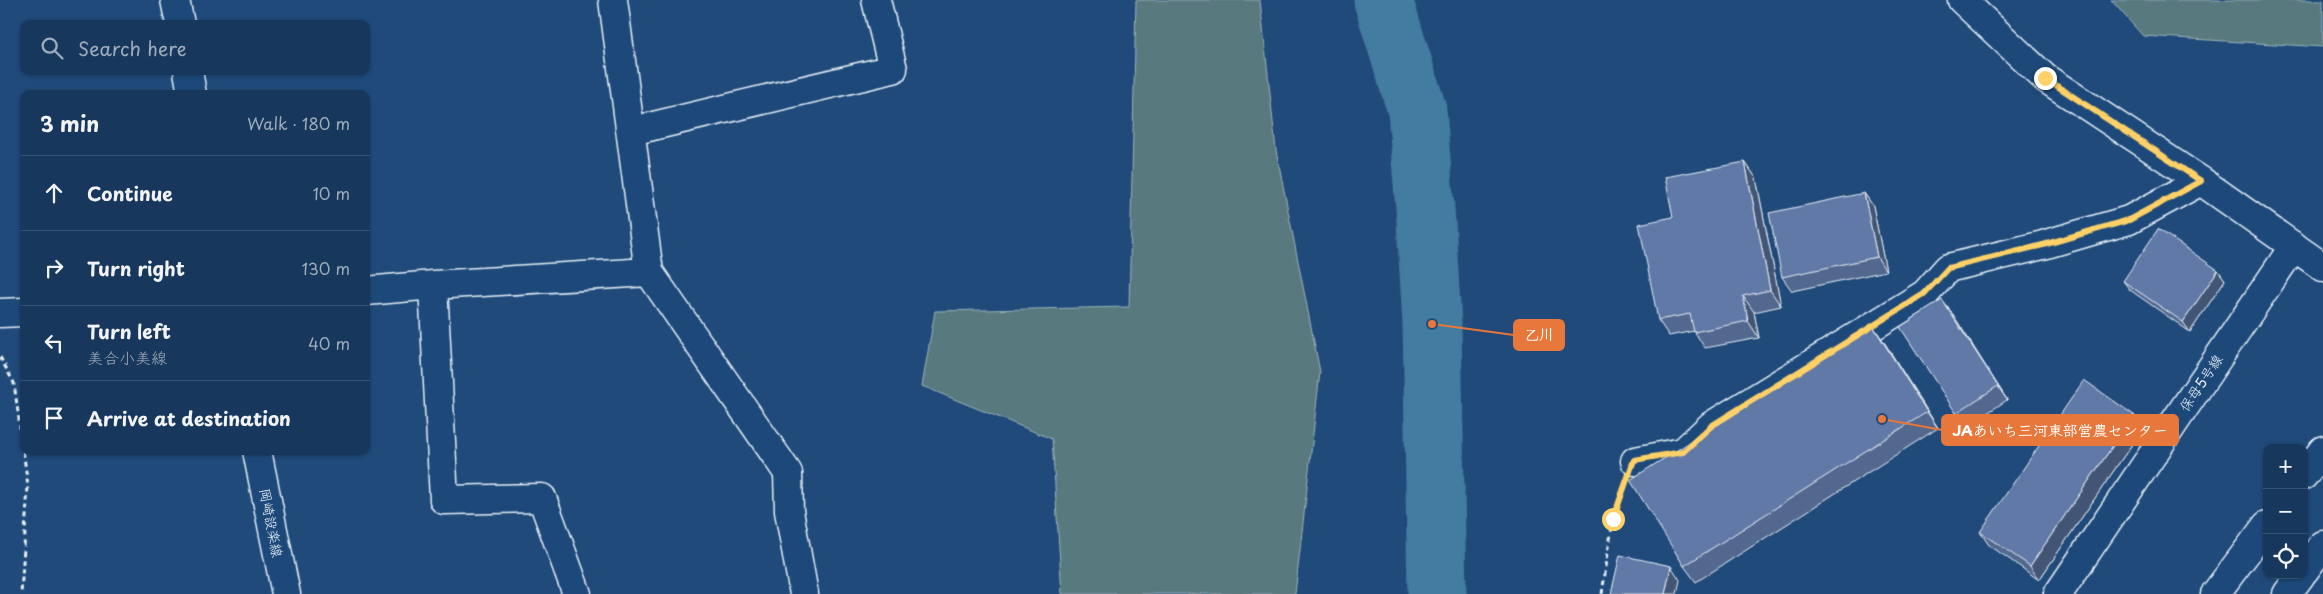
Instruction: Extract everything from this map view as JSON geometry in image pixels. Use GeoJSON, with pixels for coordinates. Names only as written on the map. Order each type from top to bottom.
{"type":"FeatureCollection","features":[{"type":"Feature","properties":{"kind":"main road"},"geometry":{"type":"LineString","coordinates":[[175,0],[179,20]]}},
{"type":"Feature","properties":{"kind":"main road"},"geometry":{"type":"LineString","coordinates":[[613,0],[632,131],[649,272],[788,473],[789,510],[804,594]]}},
{"type":"Feature","properties":{"kind":"main road"},"geometry":{"type":"LineString","coordinates":[[632,131],[893,69],[876,0]]}},
{"type":"Feature","properties":{"kind":"main road"},"geometry":{"type":"LineString","coordinates":[[1962,0],[2045,78],[2201,181],[2323,267]]}},
{"type":"Feature","properties":{"kind":"main road"},"geometry":{"type":"LineString","coordinates":[[189,75],[191,90]]}},
{"type":"Feature","properties":{"kind":"main road"},"geometry":{"type":"LineString","coordinates":[[1634,460],[1683,452],[1711,426],[1924,294],[1948,268],[2043,245],[2129,220],[2201,181]]}},
{"type":"Feature","properties":{"kind":"main road","name":"保母5号線"},"geometry":{"type":"LineString","coordinates":[[2058,594],[2294,246]]}},
{"type":"Feature","properties":{"kind":"main road"},"geometry":{"type":"LineString","coordinates":[[370,291],[649,272]]}},
{"type":"Feature","properties":{"kind":"main road"},"geometry":{"type":"LineString","coordinates":[[433,285],[444,500],[542,498],[577,594]]}},
{"type":"Feature","properties":{"kind":"main road"},"geometry":{"type":"LineString","coordinates":[[0,313],[20,312]]}},
{"type":"Feature","properties":{"kind":"main road"},"geometry":{"type":"LineString","coordinates":[[2308,470],[2323,450]]}},
{"type":"Feature","properties":{"kind":"main road","name":"岡崎設楽線"},"geometry":{"type":"LineString","coordinates":[[258,455],[286,594]]}},
{"type":"Feature","properties":{"kind":"main road"},"geometry":{"type":"LineString","coordinates":[[2215,594],[2263,530]]}},
{"type":"Feature","properties":{"kind":"main road"},"geometry":{"type":"LineString","coordinates":[[2308,565],[2323,545]]}},
{"type":"Feature","properties":{"kind":"main road"},"geometry":{"type":"LineString","coordinates":[[2287,594],[2298,579]]}},
{"type":"Feature","properties":{"kind":"path"},"geometry":{"type":"LineString","coordinates":[[0,357],[14,382],[20,427]]}},
{"type":"Feature","properties":{"kind":"path"},"geometry":{"type":"LineString","coordinates":[[21,594],[28,486],[24,455]]}},
{"type":"Feature","properties":{"kind":"path"},"geometry":{"type":"LineString","coordinates":[[1602,594],[1613,519],[1634,460]]}},
{"type":"Feature","properties":{"kind":"green space"},"geometry":{"type":"Polygon","coordinates":[[[1136,0],[1260,0],[1276,150],[1320,372],[1295,594],[1062,594],[1052,439],[922,386],[935,311],[1129,307],[1136,0]]]}},
{"type":"Feature","properties":{"kind":"green space"},"geometry":{"type":"Polygon","coordinates":[[[2111,0],[2323,0],[2323,47],[2143,36],[2111,0]]]}},
{"type":"Feature","properties":{"kind":"building"},"geometry":{"type":"Polygon","coordinates":[[[1745,162],[1770,290],[1743,296],[1748,321],[1694,332],[1690,314],[1658,320],[1639,224],[1673,217],[1665,177],[1745,162]]]}},
{"type":"Feature","properties":{"kind":"building"},"geometry":{"type":"Polygon","coordinates":[[[1864,193],[1877,257],[1782,277],[1769,213],[1864,193]]]}},
{"type":"Feature","properties":{"kind":"building"},"geometry":{"type":"Polygon","coordinates":[[[2158,229],[2218,270],[2183,322],[2123,281],[2158,229]]]}},
{"type":"Feature","properties":{"kind":"building"},"geometry":{"type":"Polygon","coordinates":[[[1942,300],[1998,386],[1956,413],[1900,327],[1942,300]]]}},
{"type":"Feature","properties":{"kind":"building"},"geometry":{"type":"Polygon","coordinates":[[[1873,326],[1927,412],[1684,566],[1630,480],[1873,326]]]}},
{"type":"Feature","properties":{"kind":"building"},"geometry":{"type":"Polygon","coordinates":[[[2084,380],[2134,415],[2030,566],[1980,532],[2084,380]]]}},
{"type":"Feature","properties":{"kind":"building"},"geometry":{"type":"Polygon","coordinates":[[[1620,555],[1671,566],[1665,594],[1611,594],[1620,555]]]}},
{"type":"Feature","properties":{"kind":"waterway"},"geometry":{"type":"LineString","coordinates":[[1383,0],[1417,110],[1432,324],[1437,594]]}},
{"type":"Feature","properties":{"kind":"place","name":"乙川"},"geometry":{"type":"Point","coordinates":[1432,324]}},
{"type":"Feature","properties":{"kind":"place","name":"JAあいち三河東部営農センター"},"geometry":{"type":"Point","coordinates":[1882,419]}},
{"type":"Feature","properties":{"kind":"route"},"geometry":{"type":"LineString","coordinates":[[1613,519],[1634,460],[1683,452],[1711,426],[1924,294],[1948,268],[2043,245],[2129,220],[2201,181],[2045,78]]}}]}
